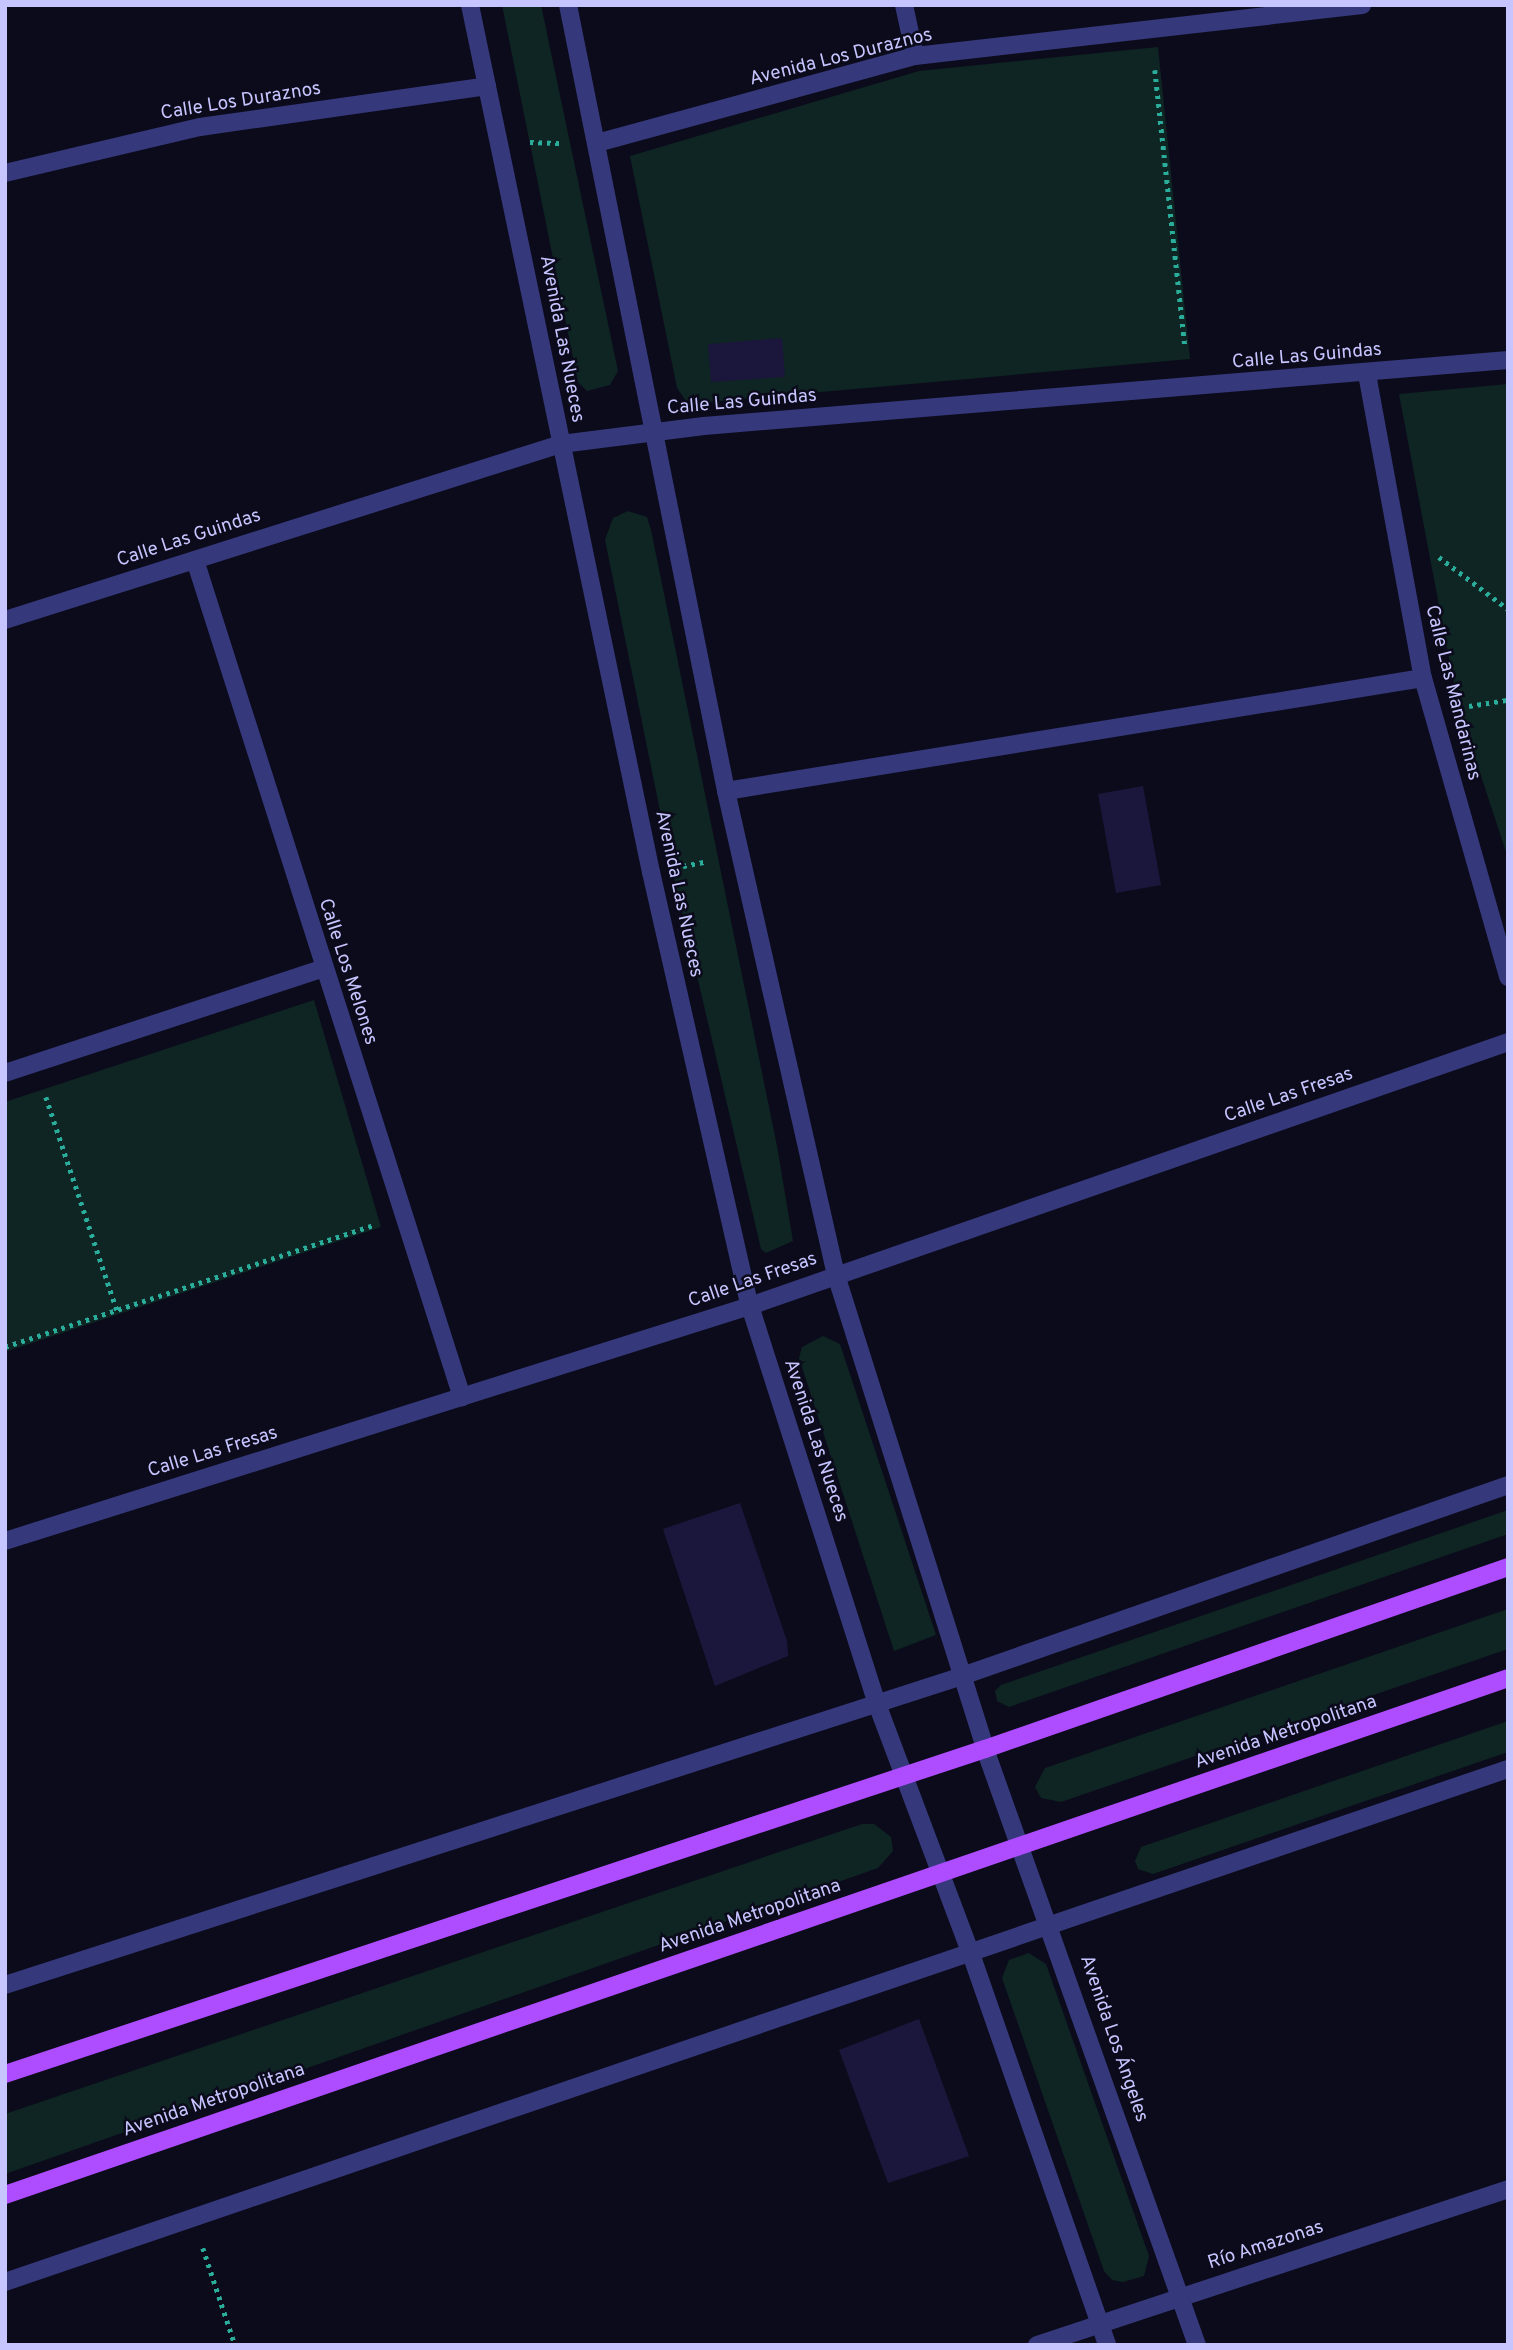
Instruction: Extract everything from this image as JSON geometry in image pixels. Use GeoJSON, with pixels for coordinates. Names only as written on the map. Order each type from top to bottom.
{"type":"FeatureCollection","features":[{"type":"Feature","properties":{"kind":"main road"},"geometry":{"type":"LineString","coordinates":[[5,2074],[905,1776],[1508,1567]]}},
{"type":"Feature","properties":{"kind":"main road","name":"Avenida Metropolitana"},"geometry":{"type":"LineString","coordinates":[[5,2195],[1508,1678]]}},
{"type":"Feature","properties":{"kind":"street","name":"Avenida Las Nueces"},"geometry":{"type":"LineString","coordinates":[[470,5],[501,142],[651,872],[750,1306],[877,1704],[905,1776]]}},
{"type":"Feature","properties":{"kind":"street"},"geometry":{"type":"LineString","coordinates":[[568,5],[656,431],[726,792],[836,1275],[985,1749]]}},
{"type":"Feature","properties":{"kind":"street"},"geometry":{"type":"LineString","coordinates":[[904,5],[915,57]]}},
{"type":"Feature","properties":{"kind":"street","name":"Avenida Los Duraznos"},"geometry":{"type":"LineString","coordinates":[[597,143],[915,57],[1218,12],[1362,5]]}},
{"type":"Feature","properties":{"kind":"street","name":"Calle Los Duraznos"},"geometry":{"type":"LineString","coordinates":[[5,173],[201,127],[487,86]]}},
{"type":"Feature","properties":{"kind":"street","name":"Calle Las Guindas"},"geometry":{"type":"LineString","coordinates":[[5,620],[561,444],[656,431],[1367,374],[1508,360]]}},
{"type":"Feature","properties":{"kind":"street","name":"Calle Las Mandarinas"},"geometry":{"type":"LineString","coordinates":[[1367,374],[1423,678],[1508,977]]}},
{"type":"Feature","properties":{"kind":"street","name":"Calle Los Melones"},"geometry":{"type":"LineString","coordinates":[[195,559],[462,1397]]}},
{"type":"Feature","properties":{"kind":"street"},"geometry":{"type":"LineString","coordinates":[[726,792],[1423,678]]}},
{"type":"Feature","properties":{"kind":"street"},"geometry":{"type":"LineString","coordinates":[[5,1073],[324,968]]}},
{"type":"Feature","properties":{"kind":"street","name":"Calle Las Fresas"},"geometry":{"type":"LineString","coordinates":[[5,1541],[750,1306],[1508,1042]]}},
{"type":"Feature","properties":{"kind":"street"},"geometry":{"type":"LineString","coordinates":[[5,1985],[962,1676],[1508,1485]]}},
{"type":"Feature","properties":{"kind":"street","name":"Avenida Los Ángeles"},"geometry":{"type":"LineString","coordinates":[[985,1749],[1050,1923],[1197,2345]]}},
{"type":"Feature","properties":{"kind":"street"},"geometry":{"type":"LineString","coordinates":[[5,2281],[1508,1769]]}},
{"type":"Feature","properties":{"kind":"street"},"geometry":{"type":"LineString","coordinates":[[905,1776],[939,1875],[970,1951],[1107,2345]]}},
{"type":"Feature","properties":{"kind":"street","name":"Río Amazonas"},"geometry":{"type":"LineString","coordinates":[[1037,2345],[1508,2189]]}},
{"type":"Feature","properties":{"kind":"path"},"geometry":{"type":"LineString","coordinates":[[1155,70],[1185,345]]}},
{"type":"Feature","properties":{"kind":"path"},"geometry":{"type":"LineString","coordinates":[[501,142],[597,143]]}},
{"type":"Feature","properties":{"kind":"path"},"geometry":{"type":"LineString","coordinates":[[1439,557],[1508,609]]}},
{"type":"Feature","properties":{"kind":"path"},"geometry":{"type":"LineString","coordinates":[[1469,706],[1508,700]]}},
{"type":"Feature","properties":{"kind":"path"},"geometry":{"type":"LineString","coordinates":[[651,872],[740,855]]}},
{"type":"Feature","properties":{"kind":"path"},"geometry":{"type":"LineString","coordinates":[[46,1097],[117,1310]]}},
{"type":"Feature","properties":{"kind":"path"},"geometry":{"type":"LineString","coordinates":[[5,1347],[374,1225]]}},
{"type":"Feature","properties":{"kind":"path"},"geometry":{"type":"LineString","coordinates":[[192,2217],[235,2345]]}},
{"type":"Feature","properties":{"kind":"green space"},"geometry":{"type":"Polygon","coordinates":[[[502,5],[541,5],[618,371],[610,385],[587,391],[578,382],[502,5]]]}},
{"type":"Feature","properties":{"kind":"green space"},"geometry":{"type":"Polygon","coordinates":[[[1158,47],[1190,359],[688,404],[677,388],[630,156],[919,71],[1158,47]]]}},
{"type":"Feature","properties":{"kind":"green space"},"geometry":{"type":"Polygon","coordinates":[[[1508,384],[1508,858],[1458,706],[1399,394],[1508,384]]]}},
{"type":"Feature","properties":{"kind":"green space"},"geometry":{"type":"Polygon","coordinates":[[[628,511],[647,517],[651,530],[777,1146],[793,1241],[766,1253],[761,1249],[671,865],[605,540],[613,518],[628,511]]]}},
{"type":"Feature","properties":{"kind":"green space"},"geometry":{"type":"Polygon","coordinates":[[[314,1000],[381,1227],[5,1352],[5,1102],[314,1000]]]}},
{"type":"Feature","properties":{"kind":"green space"},"geometry":{"type":"Polygon","coordinates":[[[823,1336],[840,1344],[936,1635],[894,1651],[799,1358],[802,1347],[823,1336]]]}},
{"type":"Feature","properties":{"kind":"green space"},"geometry":{"type":"Polygon","coordinates":[[[1508,1510],[1508,1534],[1009,1707],[997,1701],[995,1691],[1001,1685],[1508,1510]]]}},
{"type":"Feature","properties":{"kind":"green space"},"geometry":{"type":"Polygon","coordinates":[[[1508,1609],[1508,1649],[1061,1802],[1041,1798],[1035,1787],[1045,1768],[1508,1609]]]}},
{"type":"Feature","properties":{"kind":"green space"},"geometry":{"type":"Polygon","coordinates":[[[1508,1721],[1508,1752],[1153,1874],[1138,1869],[1135,1861],[1141,1847],[1508,1721]]]}},
{"type":"Feature","properties":{"kind":"green space"},"geometry":{"type":"Polygon","coordinates":[[[862,1824],[874,1824],[891,1837],[893,1851],[878,1868],[5,2174],[5,2114],[862,1824]]]}},
{"type":"Feature","properties":{"kind":"green space"},"geometry":{"type":"Polygon","coordinates":[[[1029,1953],[1046,1964],[1149,2256],[1144,2276],[1123,2282],[1112,2280],[1104,2271],[1002,1978],[1009,1960],[1029,1953]]]}},
{"type":"Feature","properties":{"kind":"building"},"geometry":{"type":"Polygon","coordinates":[[[782,338],[785,377],[711,382],[708,344],[782,338]]]}},
{"type":"Feature","properties":{"kind":"building"},"geometry":{"type":"Polygon","coordinates":[[[1143,786],[1161,885],[1116,893],[1098,794],[1143,786]]]}},
{"type":"Feature","properties":{"kind":"building"},"geometry":{"type":"Polygon","coordinates":[[[740,1503],[787,1641],[788,1656],[715,1686],[663,1529],[740,1503]]]}},
{"type":"Feature","properties":{"kind":"building"},"geometry":{"type":"Polygon","coordinates":[[[919,2019],[969,2156],[888,2183],[839,2050],[919,2019]]]}}]}
